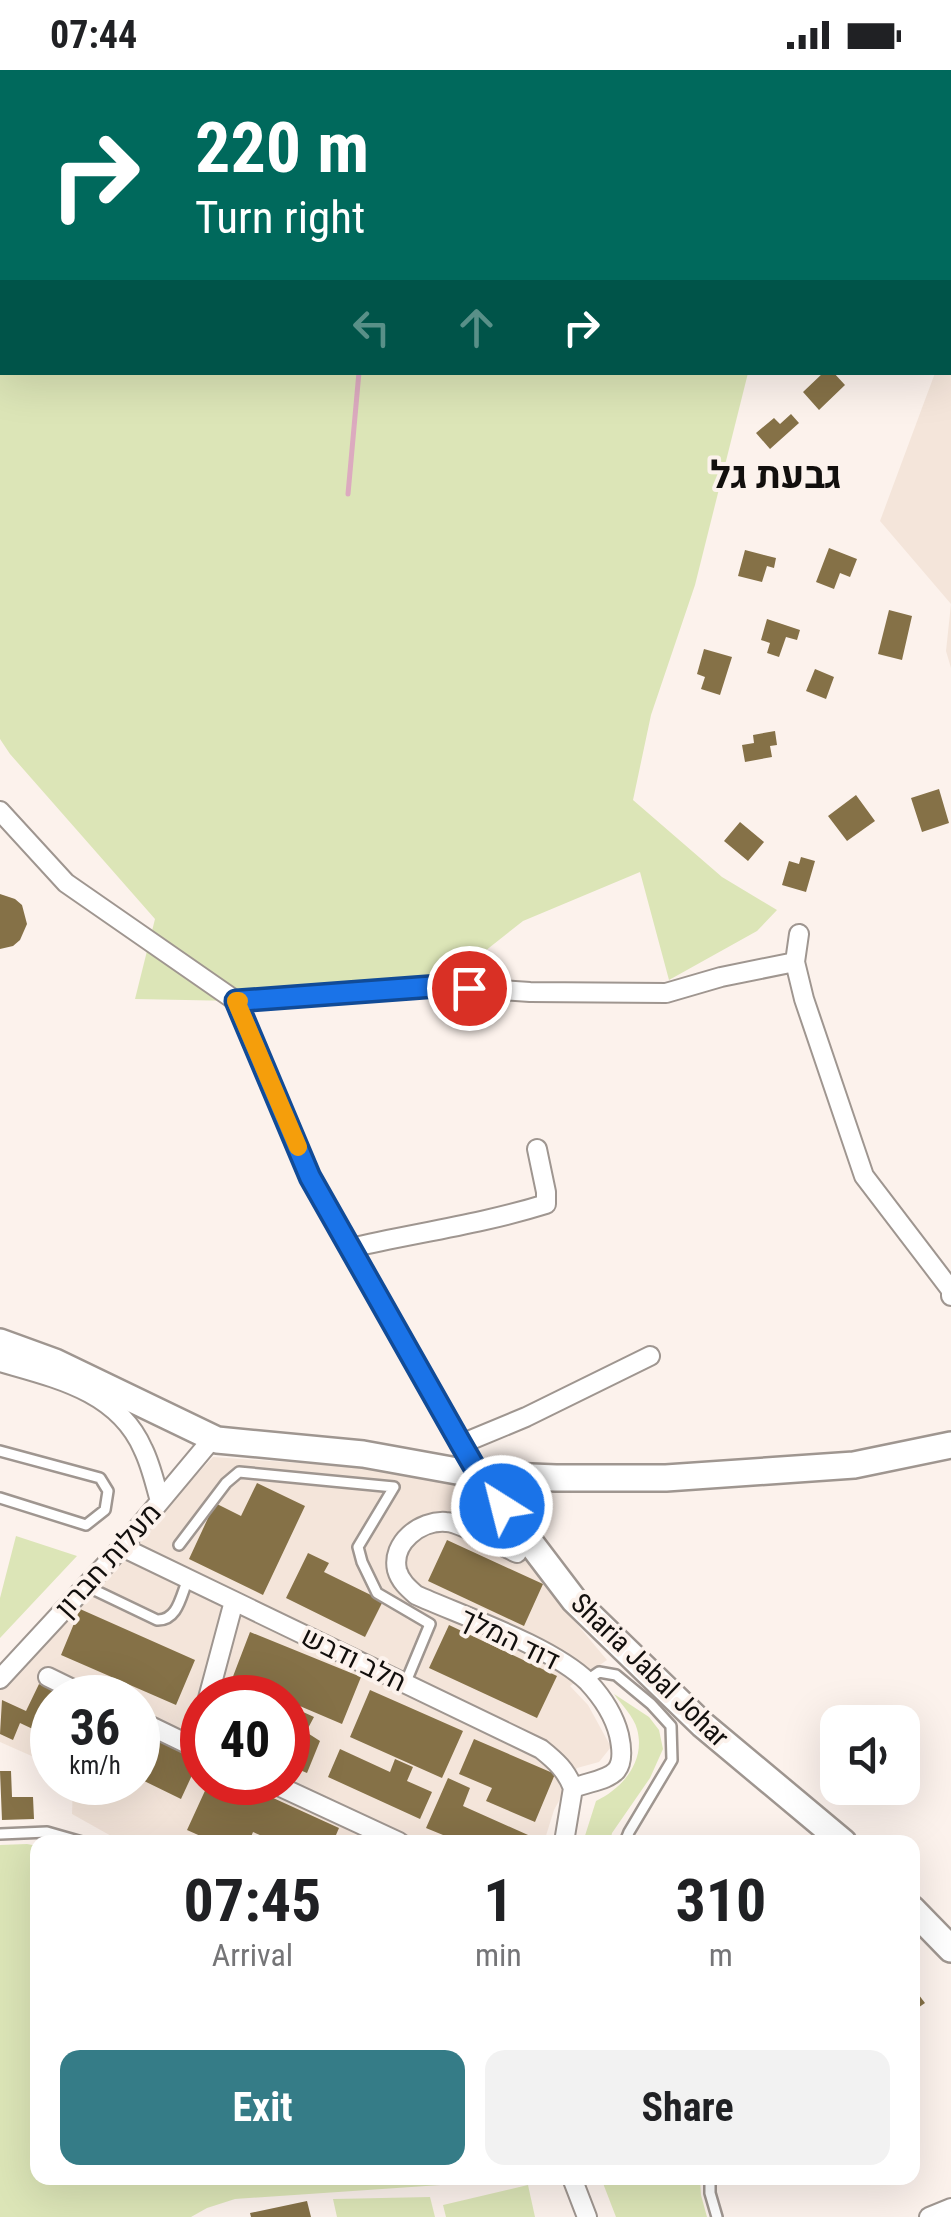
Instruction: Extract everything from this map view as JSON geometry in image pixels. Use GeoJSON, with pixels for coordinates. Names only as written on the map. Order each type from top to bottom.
{"type":"FeatureCollection","features":[{"type":"Feature","properties":{"kind":"street"},"geometry":{"type":"LineString","coordinates":[[0,812],[66,884],[236,1001],[310,1177],[479,1475]]}},
{"type":"Feature","properties":{"kind":"street"},"geometry":{"type":"LineString","coordinates":[[799,934],[795,962],[804,999],[864,1176],[951,1290],[951,1296]]}},
{"type":"Feature","properties":{"kind":"street"},"geometry":{"type":"LineString","coordinates":[[236,1001],[439,986],[530,992],[666,992],[795,962]]}},
{"type":"Feature","properties":{"kind":"street"},"geometry":{"type":"LineString","coordinates":[[350,1248],[502,1218],[546,1204],[537,1149]]}},
{"type":"Feature","properties":{"kind":"street"},"geometry":{"type":"LineString","coordinates":[[0,1342],[55,1362],[213,1438],[363,1454],[479,1475],[666,1478],[854,1465],[951,1445]]}},
{"type":"Feature","properties":{"kind":"street"},"geometry":{"type":"LineString","coordinates":[[461,1444],[650,1356]]}},
{"type":"Feature","properties":{"kind":"street"},"geometry":{"type":"LineString","coordinates":[[0,1362],[88,1392],[118,1411],[144,1450],[160,1502]]}},
{"type":"Feature","properties":{"kind":"street","name":"מעלות חברון"},"geometry":{"type":"LineString","coordinates":[[0,1679],[122,1547],[213,1438]]}},
{"type":"Feature","properties":{"kind":"street","name":"Sharia Jabal Johar"},"geometry":{"type":"LineString","coordinates":[[479,1475],[574,1600],[703,1725],[836,1835]]}},
{"type":"Feature","properties":{"kind":"street","name":"דוד המלך"},"geometry":{"type":"LineString","coordinates":[[517,1553],[448,1521],[416,1528],[404,1540],[396,1568],[402,1582],[416,1595],[531,1646],[586,1680],[616,1722],[623,1757],[611,1776],[573,1788]]}},
{"type":"Feature","properties":{"kind":"street","name":"חלב ודבש"},"geometry":{"type":"LineString","coordinates":[[122,1547],[541,1750],[560,1764],[573,1788]]}},
{"type":"Feature","properties":{"kind":"street"},"geometry":{"type":"LineString","coordinates":[[214,1675],[234,1601]]}},
{"type":"Feature","properties":{"kind":"street"},"geometry":{"type":"LineString","coordinates":[[565,1835],[573,1788]]}},
{"type":"Feature","properties":{"kind":"street"},"geometry":{"type":"LineString","coordinates":[[310,1801],[384,1835]]}},
{"type":"Feature","properties":{"kind":"street"},"geometry":{"type":"LineString","coordinates":[[920,1918],[951,1948]]}},
{"type":"Feature","properties":{"kind":"street"},"geometry":{"type":"LineString","coordinates":[[575,2185],[587,2217]]}},
{"type":"Feature","properties":{"kind":"street"},"geometry":{"type":"LineString","coordinates":[[928,2217],[951,2208]]}},
{"type":"Feature","properties":{"kind":"lane"},"geometry":{"type":"LineString","coordinates":[[0,1452],[100,1478],[108,1491],[105,1510],[86,1525],[0,1498]]}},
{"type":"Feature","properties":{"kind":"lane"},"geometry":{"type":"LineString","coordinates":[[179,1544],[239,1472],[394,1487],[358,1547],[377,1593],[430,1624],[405,1684]]}},
{"type":"Feature","properties":{"kind":"lane"},"geometry":{"type":"LineString","coordinates":[[86,1586],[157,1620],[165,1620],[173,1615],[188,1579]]}},
{"type":"Feature","properties":{"kind":"lane"},"geometry":{"type":"LineString","coordinates":[[586,1680],[599,1672],[616,1675],[671,1726],[672,1760],[628,1835]]}},
{"type":"Feature","properties":{"kind":"lane"},"geometry":{"type":"LineString","coordinates":[[0,1834],[58,1835]]}},
{"type":"Feature","properties":{"kind":"lane"},"geometry":{"type":"LineString","coordinates":[[710,2185],[717,2217]]}},
{"type":"Feature","properties":{"kind":"shaded area"},"geometry":{"type":"Polygon","coordinates":[[[934,375],[951,375],[951,604],[880,521],[934,375]]]}},
{"type":"Feature","properties":{"kind":"shaded area"},"geometry":{"type":"Polygon","coordinates":[[[951,604],[951,668],[946,651],[951,604]]]}},
{"type":"Feature","properties":{"kind":"shaded area"},"geometry":{"type":"Polygon","coordinates":[[[213,1457],[373,1468],[475,1487],[560,1604],[607,1660],[570,1686],[588,1705],[611,1747],[599,1762],[577,1768],[554,1810],[546,1835],[110,1835],[72,1814],[72,1805],[160,1805],[160,1675],[30,1675],[30,1755],[0,1742],[0,1690],[5,1683],[213,1457]]]}},
{"type":"Feature","properties":{"kind":"green space"},"geometry":{"type":"Polygon","coordinates":[[[0,375],[748,375],[695,585],[651,715],[633,800],[722,877],[777,910],[757,931],[669,980],[640,872],[523,921],[456,974],[236,1001],[135,999],[155,919],[0,739],[0,375]]]}},
{"type":"Feature","properties":{"kind":"green space"},"geometry":{"type":"Polygon","coordinates":[[[16,1536],[77,1556],[0,1638],[0,1598],[16,1536]]]}},
{"type":"Feature","properties":{"kind":"green space"},"geometry":{"type":"Polygon","coordinates":[[[614,1694],[649,1717],[659,1730],[663,1749],[650,1778],[612,1835],[585,1835],[596,1801],[623,1781],[635,1762],[639,1741],[630,1715],[614,1694]]]}},
{"type":"Feature","properties":{"kind":"green space"},"geometry":{"type":"Polygon","coordinates":[[[0,1845],[30,1845],[30,2185],[440,2185],[235,2199],[191,2217],[0,2217],[0,1845]]]}},
{"type":"Feature","properties":{"kind":"green space"},"geometry":{"type":"Polygon","coordinates":[[[528,2185],[535,2217],[446,2217],[443,2205],[528,2185]]]}},
{"type":"Feature","properties":{"kind":"green space"},"geometry":{"type":"Polygon","coordinates":[[[604,2185],[700,2185],[707,2217],[616,2217],[604,2185]]]}},
{"type":"Feature","properties":{"kind":"green space"},"geometry":{"type":"Polygon","coordinates":[[[430,2197],[435,2217],[337,2217],[333,2199],[430,2197]]]}},
{"type":"Feature","properties":{"kind":"building"},"geometry":{"type":"Polygon","coordinates":[[[821,375],[836,375],[845,385],[819,410],[803,392],[821,375]]]}},
{"type":"Feature","properties":{"kind":"building"},"geometry":{"type":"Polygon","coordinates":[[[791,414],[799,423],[770,449],[756,433],[774,418],[780,424],[791,414]]]}},
{"type":"Feature","properties":{"kind":"building"},"geometry":{"type":"Polygon","coordinates":[[[829,548],[857,559],[850,577],[840,573],[834,589],[816,582],[829,548]]]}},
{"type":"Feature","properties":{"kind":"building"},"geometry":{"type":"Polygon","coordinates":[[[745,550],[776,558],[774,568],[767,566],[762,582],[738,576],[745,550]]]}},
{"type":"Feature","properties":{"kind":"building"},"geometry":{"type":"Polygon","coordinates":[[[889,610],[912,616],[902,660],[878,654],[889,610]]]}},
{"type":"Feature","properties":{"kind":"building"},"geometry":{"type":"Polygon","coordinates":[[[767,619],[800,630],[797,640],[786,637],[779,657],[767,653],[770,643],[761,640],[767,619]]]}},
{"type":"Feature","properties":{"kind":"building"},"geometry":{"type":"Polygon","coordinates":[[[704,649],[732,657],[720,695],[701,689],[705,677],[697,674],[704,649]]]}},
{"type":"Feature","properties":{"kind":"building"},"geometry":{"type":"Polygon","coordinates":[[[815,669],[834,677],[826,699],[806,691],[815,669]]]}},
{"type":"Feature","properties":{"kind":"building"},"geometry":{"type":"Polygon","coordinates":[[[775,731],[777,745],[770,746],[772,757],[745,762],[742,745],[754,743],[753,735],[775,731]]]}},
{"type":"Feature","properties":{"kind":"building"},"geometry":{"type":"Polygon","coordinates":[[[939,789],[949,823],[922,832],[911,798],[939,789]]]}},
{"type":"Feature","properties":{"kind":"building"},"geometry":{"type":"Polygon","coordinates":[[[856,795],[875,821],[847,841],[828,816],[856,795]]]}},
{"type":"Feature","properties":{"kind":"building"},"geometry":{"type":"Polygon","coordinates":[[[740,822],[764,842],[748,861],[724,841],[740,822]]]}},
{"type":"Feature","properties":{"kind":"building"},"geometry":{"type":"Polygon","coordinates":[[[801,857],[815,861],[806,892],[782,885],[789,861],[799,864],[801,857]]]}},
{"type":"Feature","properties":{"kind":"building"},"geometry":{"type":"Polygon","coordinates":[[[0,894],[22,905],[27,924],[20,940],[0,949],[0,894]]]}},
{"type":"Feature","properties":{"kind":"building"},"geometry":{"type":"Polygon","coordinates":[[[257,1483],[305,1506],[263,1595],[189,1559],[215,1503],[241,1516],[257,1483]]]}},
{"type":"Feature","properties":{"kind":"building"},"geometry":{"type":"Polygon","coordinates":[[[447,1540],[543,1584],[524,1626],[428,1581],[447,1540]]]}},
{"type":"Feature","properties":{"kind":"building"},"geometry":{"type":"Polygon","coordinates":[[[308,1553],[329,1563],[324,1572],[383,1601],[365,1637],[286,1598],[308,1553]]]}},
{"type":"Feature","properties":{"kind":"building"},"geometry":{"type":"Polygon","coordinates":[[[80,1609],[195,1660],[189,1675],[180,1675],[176,1705],[160,1698],[160,1675],[107,1675],[61,1655],[80,1609]]]}},
{"type":"Feature","properties":{"kind":"building"},"geometry":{"type":"Polygon","coordinates":[[[449,1625],[557,1676],[537,1718],[429,1668],[449,1625]]]}},
{"type":"Feature","properties":{"kind":"building"},"geometry":{"type":"Polygon","coordinates":[[[250,1632],[361,1677],[342,1724],[310,1710],[310,1675],[234,1675],[250,1632]]]}},
{"type":"Feature","properties":{"kind":"building"},"geometry":{"type":"Polygon","coordinates":[[[370,1690],[463,1731],[442,1778],[350,1737],[370,1690]]]}},
{"type":"Feature","properties":{"kind":"building"},"geometry":{"type":"Polygon","coordinates":[[[2,1700],[26,1711],[30,1703],[30,1728],[20,1723],[13,1740],[0,1734],[2,1700]]]}},
{"type":"Feature","properties":{"kind":"building"},"geometry":{"type":"Polygon","coordinates":[[[310,1735],[320,1741],[310,1766],[310,1735]]]}},
{"type":"Feature","properties":{"kind":"building"},"geometry":{"type":"Polygon","coordinates":[[[474,1739],[555,1774],[535,1822],[486,1801],[492,1788],[459,1774],[474,1739]]]}},
{"type":"Feature","properties":{"kind":"building"},"geometry":{"type":"Polygon","coordinates":[[[160,1741],[180,1751],[180,1799],[160,1789],[160,1741]]]}},
{"type":"Feature","properties":{"kind":"building"},"geometry":{"type":"Polygon","coordinates":[[[340,1749],[390,1772],[395,1759],[413,1767],[407,1781],[432,1792],[420,1819],[328,1777],[340,1749]]]}},
{"type":"Feature","properties":{"kind":"building"},"geometry":{"type":"Polygon","coordinates":[[[0,1771],[11,1771],[12,1797],[30,1797],[34,1819],[2,1820],[0,1771]]]}},
{"type":"Feature","properties":{"kind":"building"},"geometry":{"type":"Polygon","coordinates":[[[448,1778],[470,1788],[463,1806],[528,1835],[443,1835],[426,1828],[448,1778]]]}},
{"type":"Feature","properties":{"kind":"building"},"geometry":{"type":"Polygon","coordinates":[[[198,1805],[288,1805],[339,1828],[336,1835],[198,1835],[187,1830],[198,1805]]]}},
{"type":"Feature","properties":{"kind":"building"},"geometry":{"type":"Polygon","coordinates":[[[307,2201],[311,2217],[251,2217],[250,2213],[307,2201]]]}},
{"type":"Feature","properties":{"kind":"waterway"},"geometry":{"type":"LineString","coordinates":[[348,494],[359,375]]}},
{"type":"Feature","properties":{"kind":"slow traffic"},"geometry":{"type":"LineString","coordinates":[[239,1001],[298,1147]]}},
{"type":"Feature","properties":{"kind":"district","name":"גבעת גל"},"geometry":{"type":"Point","coordinates":[776,475]}},
{"type":"Feature","properties":{"kind":"route"},"geometry":{"type":"LineString","coordinates":[[469,988],[439,986],[236,1001],[310,1177],[479,1475],[502,1506]]}}]}
